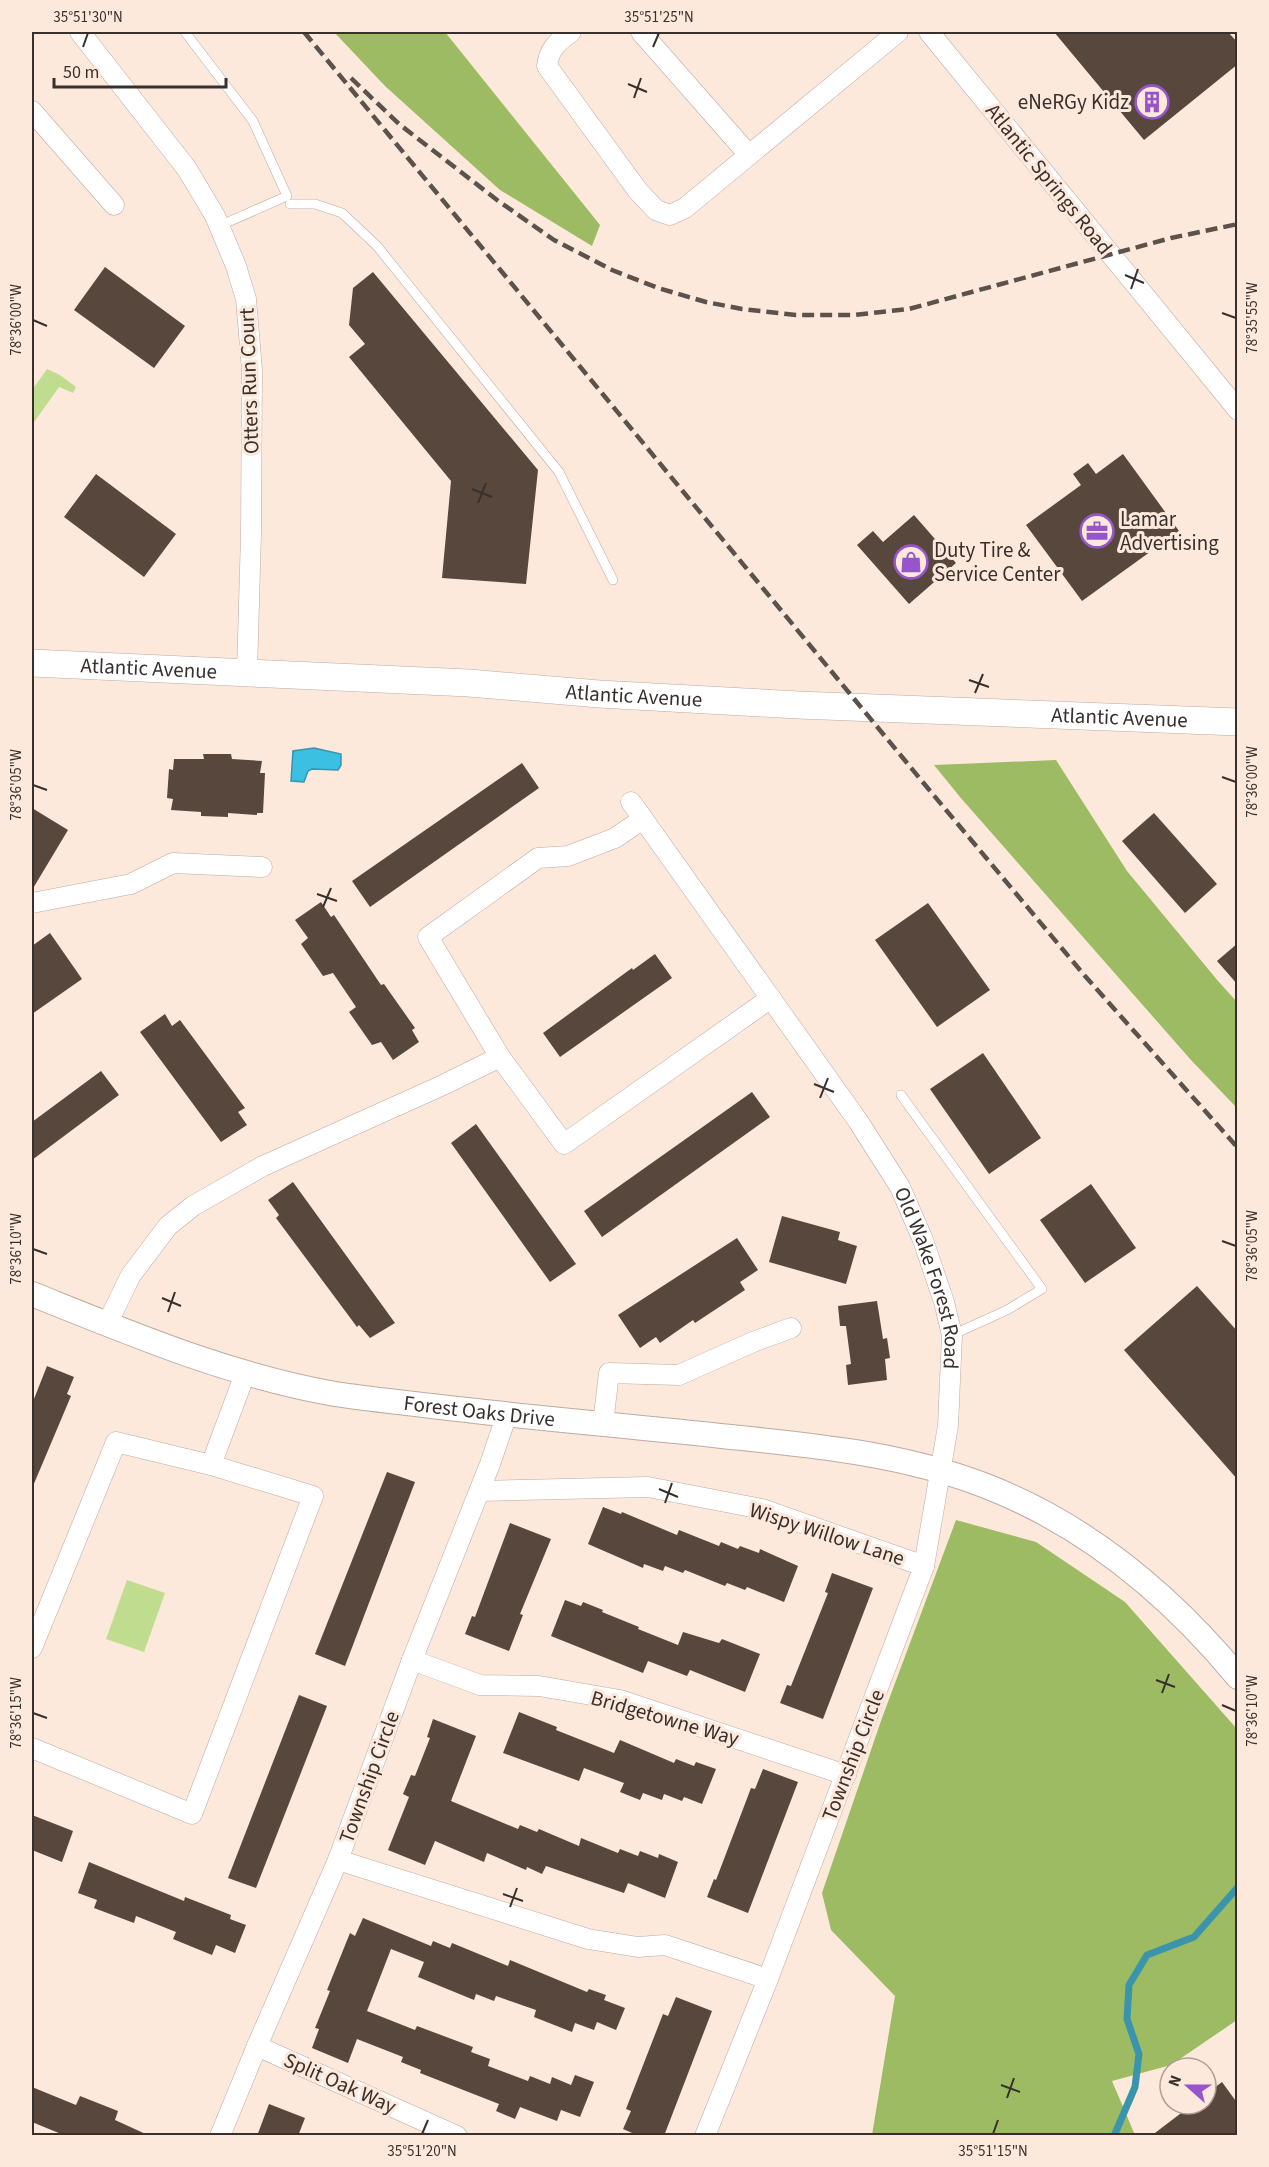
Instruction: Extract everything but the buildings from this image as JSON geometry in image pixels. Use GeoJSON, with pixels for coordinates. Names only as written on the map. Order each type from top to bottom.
{"type":"FeatureCollection","features":[{"type":"Feature","properties":{"kind":"main road","name":"Atlantic Avenue"},"geometry":{"type":"LineString","coordinates":[[32,663],[469,684],[798,705],[1238,722]]}},
{"type":"Feature","properties":{"kind":"street","name":"Otters Run Court"},"geometry":{"type":"LineString","coordinates":[[80,32],[187,169],[219,226],[236,266],[246,299],[252,370],[248,673]]}},
{"type":"Feature","properties":{"kind":"street"},"geometry":{"type":"LineString","coordinates":[[571,32],[557,43],[548,55],[547,66],[638,191],[656,210],[670,215],[685,208],[898,32]]}},
{"type":"Feature","properties":{"kind":"street"},"geometry":{"type":"LineString","coordinates":[[641,32],[749,155]]}},
{"type":"Feature","properties":{"kind":"street","name":"Atlantic Springs Road"},"geometry":{"type":"LineString","coordinates":[[929,32],[1238,410]]}},
{"type":"Feature","properties":{"kind":"street"},"geometry":{"type":"LineString","coordinates":[[32,111],[114,205]]}},
{"type":"Feature","properties":{"kind":"street","name":"Old Wake Forest Road"},"geometry":{"type":"LineString","coordinates":[[631,802],[858,1121],[900,1187],[927,1250],[952,1335],[948,1426],[940,1470]]}},
{"type":"Feature","properties":{"kind":"street"},"geometry":{"type":"LineString","coordinates":[[643,819],[615,838],[568,856],[538,858],[428,937],[500,1057],[564,1144],[771,998]]}},
{"type":"Feature","properties":{"kind":"street"},"geometry":{"type":"LineString","coordinates":[[32,903],[131,884],[173,863],[262,867]]}},
{"type":"Feature","properties":{"kind":"street"},"geometry":{"type":"LineString","coordinates":[[108,1324],[130,1275],[168,1226],[193,1206],[263,1166],[500,1057]]}},
{"type":"Feature","properties":{"kind":"street","name":"Forest Oaks Drive"},"geometry":{"type":"LineString","coordinates":[[32,1294],[188,1355],[245,1374],[337,1394],[841,1449],[893,1457],[940,1470]]}},
{"type":"Feature","properties":{"kind":"street"},"geometry":{"type":"LineString","coordinates":[[603,1424],[609,1373],[679,1375],[791,1328]]}},
{"type":"Feature","properties":{"kind":"street"},"geometry":{"type":"LineString","coordinates":[[211,1465],[245,1374]]}},
{"type":"Feature","properties":{"kind":"street","name":"Township Circle"},"geometry":{"type":"LineString","coordinates":[[220,2136],[256,2046],[338,1860],[412,1660],[480,1491],[507,1414]]}},
{"type":"Feature","properties":{"kind":"street"},"geometry":{"type":"LineString","coordinates":[[32,1648],[116,1442],[211,1465],[313,1496],[192,1814],[32,1748]]}},
{"type":"Feature","properties":{"kind":"street"},"geometry":{"type":"LineString","coordinates":[[940,1470],[990,1487],[1013,1498],[1067,1526],[1105,1550],[1158,1592],[1238,1677]]}},
{"type":"Feature","properties":{"kind":"street","name":"Township Circle"},"geometry":{"type":"LineString","coordinates":[[705,2136],[768,1979],[924,1566],[940,1470]]}},
{"type":"Feature","properties":{"kind":"street","name":"Wispy Willow Lane"},"geometry":{"type":"LineString","coordinates":[[480,1491],[648,1487],[762,1509],[924,1566]]}},
{"type":"Feature","properties":{"kind":"street","name":"Bridgetowne Way"},"geometry":{"type":"LineString","coordinates":[[412,1660],[480,1685],[539,1686],[620,1700],[846,1775]]}},
{"type":"Feature","properties":{"kind":"street"},"geometry":{"type":"LineString","coordinates":[[338,1860],[588,1939],[638,1947],[665,1945],[768,1979]]}},
{"type":"Feature","properties":{"kind":"street","name":"Split Oak Way"},"geometry":{"type":"LineString","coordinates":[[256,2046],[457,2136]]}},
{"type":"Feature","properties":{"kind":"lane"},"geometry":{"type":"LineString","coordinates":[[184,32],[253,122],[286,196],[219,226]]}},
{"type":"Feature","properties":{"kind":"lane"},"geometry":{"type":"LineString","coordinates":[[290,204],[315,204],[342,213],[377,246],[560,472],[614,580]]}},
{"type":"Feature","properties":{"kind":"lane"},"geometry":{"type":"LineString","coordinates":[[901,1095],[1042,1289],[1007,1310],[952,1335]]}},
{"type":"Feature","properties":{"kind":"green space"},"geometry":{"type":"Polygon","coordinates":[[[334,32],[445,32],[600,225],[592,246],[500,190],[385,86],[334,32]]]}},
{"type":"Feature","properties":{"kind":"green space"},"geometry":{"type":"Polygon","coordinates":[[[47,369],[76,387],[73,393],[59,387],[32,425],[32,390],[47,369]]]}},
{"type":"Feature","properties":{"kind":"green space"},"geometry":{"type":"Polygon","coordinates":[[[1056,760],[1127,871],[1237,1002],[1237,1108],[1191,1060],[934,765],[1056,760]]]}},
{"type":"Feature","properties":{"kind":"green space"},"geometry":{"type":"Polygon","coordinates":[[[956,1520],[1036,1542],[1125,1602],[1237,1729],[1237,2020],[1184,2056],[1158,2056],[1158,2069],[1112,2081],[1135,2135],[872,2135],[895,1996],[831,1930],[822,1893],[882,1718],[956,1520]]]}},
{"type":"Feature","properties":{"kind":"green space"},"geometry":{"type":"Polygon","coordinates":[[[127,1580],[165,1593],[144,1652],[106,1639],[127,1580]]]}},
{"type":"Feature","properties":{"kind":"water"},"geometry":{"type":"Polygon","coordinates":[[[314,748],[341,754],[341,765],[338,770],[312,769],[308,771],[304,782],[291,781],[293,751],[314,748]]]}},
{"type":"Feature","properties":{"kind":"waterway"},"geometry":{"type":"LineString","coordinates":[[1114,2136],[1135,2087],[1139,2054],[1127,2019],[1129,1985],[1147,1955],[1194,1937],[1238,1887]]}},
{"type":"Feature","properties":{"kind":"railway"},"geometry":{"type":"LineString","coordinates":[[304,32],[1085,976],[1238,1148]]}},
{"type":"Feature","properties":{"kind":"railway"},"geometry":{"type":"LineString","coordinates":[[351,78],[399,124],[497,200],[554,240],[612,270],[658,288],[706,302],[742,309],[796,315],[854,315],[909,309],[1171,238],[1238,224]]}},
{"type":"Feature","properties":{"kind":"place","name":"eNeRGy Kidz"},"geometry":{"type":"Point","coordinates":[1152,102]}},
{"type":"Feature","properties":{"kind":"place","name":"Lamar Advertising"},"geometry":{"type":"Point","coordinates":[1097,531]}},
{"type":"Feature","properties":{"kind":"place","name":"Duty Tire & Service Center"},"geometry":{"type":"Point","coordinates":[911,562]}}]}
